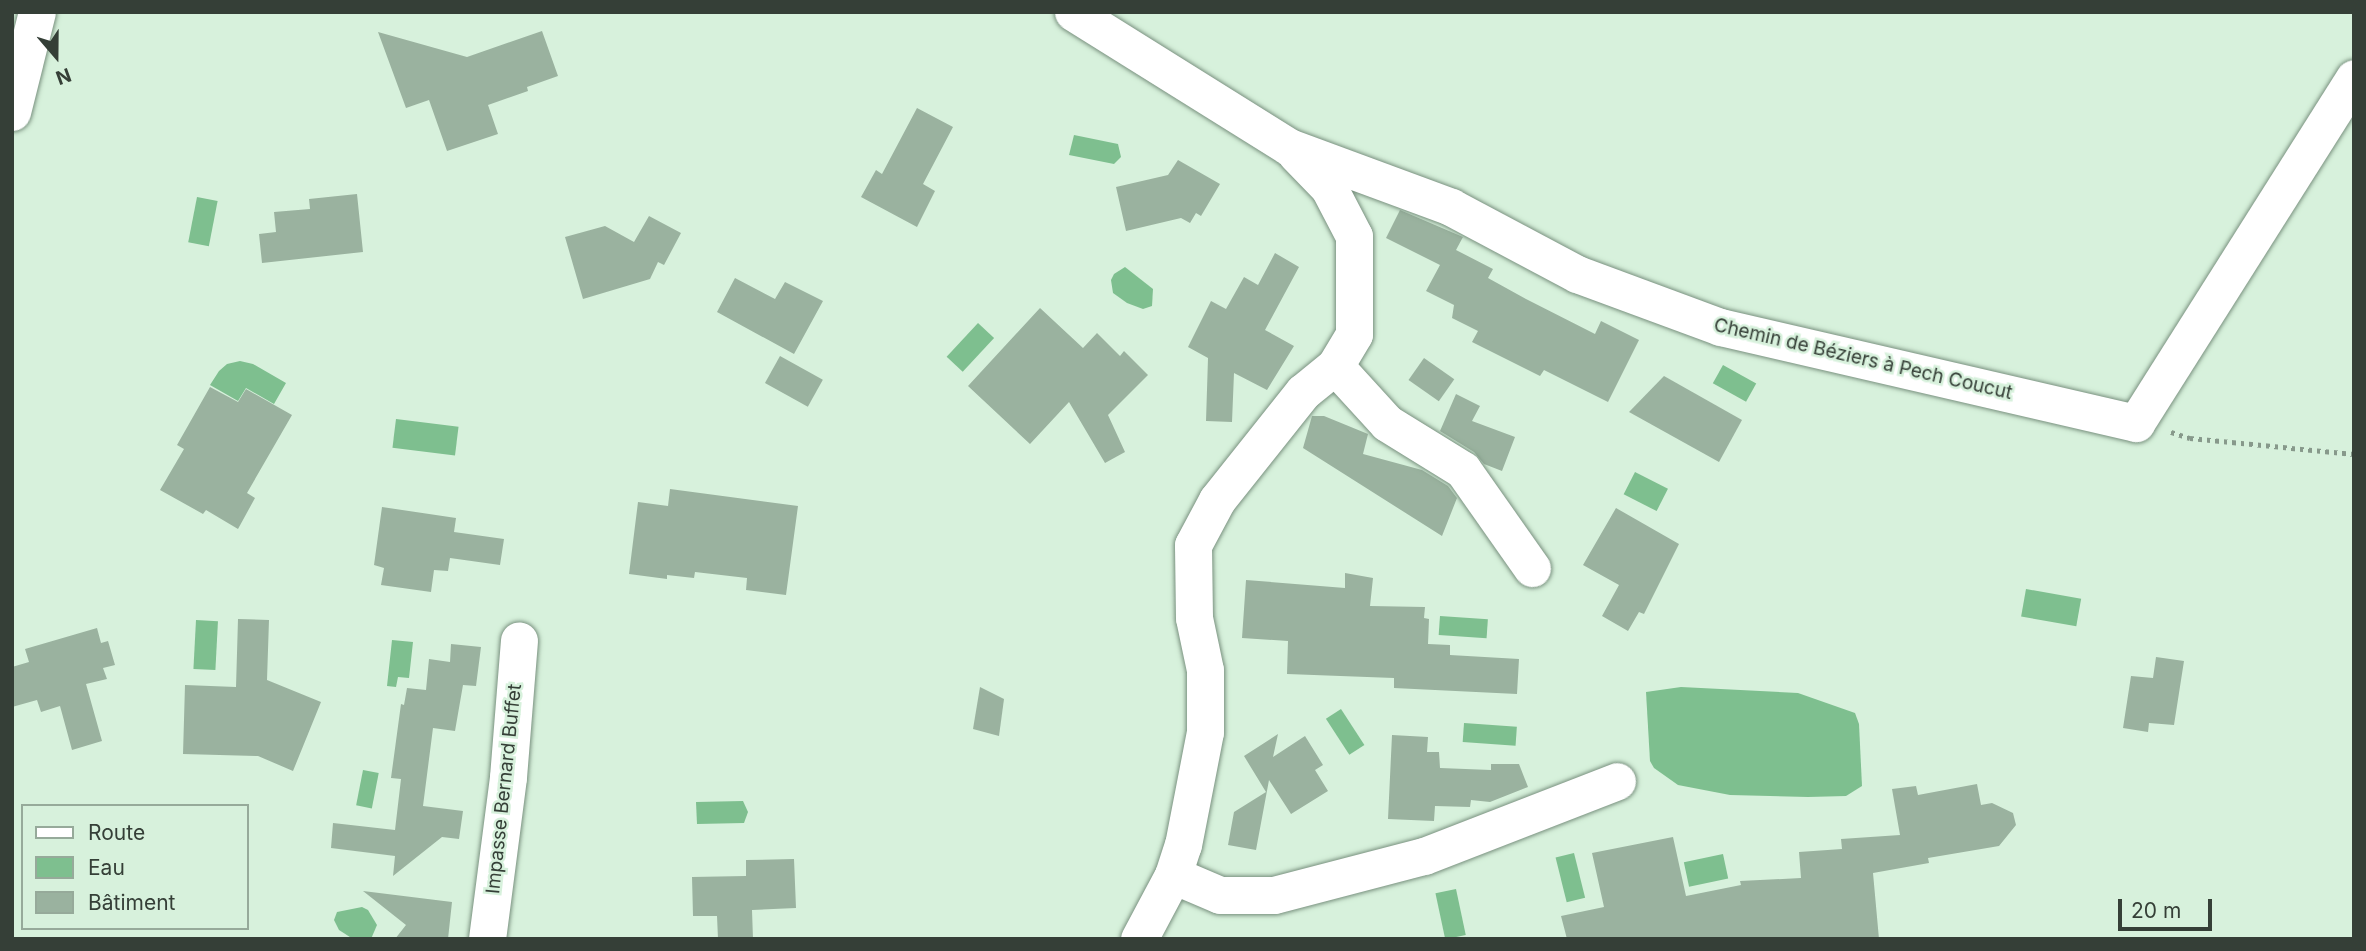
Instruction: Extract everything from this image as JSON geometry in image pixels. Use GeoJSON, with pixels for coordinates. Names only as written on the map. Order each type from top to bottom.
{"type":"FeatureCollection","features":[{"type":"Feature","properties":{"kind":"street"},"geometry":{"type":"LineString","coordinates":[[12,112],[37,12]]}},
{"type":"Feature","properties":{"kind":"street","name":"Chemin de Béziers à Pech Coucut"},"geometry":{"type":"LineString","coordinates":[[1073,12],[1289,147],[1451,206],[1577,274],[1720,327],[2136,423]]}},
{"type":"Feature","properties":{"kind":"street"},"geometry":{"type":"LineString","coordinates":[[2136,423],[2354,78]]}},
{"type":"Feature","properties":{"kind":"street"},"geometry":{"type":"LineString","coordinates":[[1139,939],[1173,875],[1183,845],[1205,732],[1205,670],[1194,618],[1193,545],[1217,500],[1303,392],[1335,366],[1354,334],[1354,236],[1329,188],[1289,147]]}},
{"type":"Feature","properties":{"kind":"street"},"geometry":{"type":"LineString","coordinates":[[1335,366],[1387,423],[1463,470],[1532,568]]}},
{"type":"Feature","properties":{"kind":"street","name":"Impasse Bernard Buffet"},"geometry":{"type":"LineString","coordinates":[[488,939],[508,777],[519,640]]}},
{"type":"Feature","properties":{"kind":"street"},"geometry":{"type":"LineString","coordinates":[[1173,875],[1220,895],[1274,895],[1424,856],[1617,781]]}},
{"type":"Feature","properties":{"kind":"path"},"geometry":{"type":"LineString","coordinates":[[2136,423],[2190,438],[2354,454]]}},
{"type":"Feature","properties":{"kind":"water"},"geometry":{"type":"Polygon","coordinates":[[[1074,135],[1118,144],[1121,157],[1114,164],[1069,155],[1074,135]]]}},
{"type":"Feature","properties":{"kind":"water"},"geometry":{"type":"Polygon","coordinates":[[[197,197],[218,201],[209,246],[188,242],[197,197]]]}},
{"type":"Feature","properties":{"kind":"water"},"geometry":{"type":"Polygon","coordinates":[[[1125,267],[1153,289],[1152,306],[1143,309],[1127,303],[1113,293],[1111,280],[1114,274],[1125,267]]]}},
{"type":"Feature","properties":{"kind":"water"},"geometry":{"type":"Polygon","coordinates":[[[978,323],[994,338],[963,372],[947,357],[978,323]]]}},
{"type":"Feature","properties":{"kind":"water"},"geometry":{"type":"Polygon","coordinates":[[[240,361],[253,364],[286,383],[274,404],[246,388],[238,401],[210,385],[227,364],[240,361]]]}},
{"type":"Feature","properties":{"kind":"water"},"geometry":{"type":"Polygon","coordinates":[[[1723,365],[1756,383],[1746,402],[1713,383],[1723,365]]]}},
{"type":"Feature","properties":{"kind":"water"},"geometry":{"type":"Polygon","coordinates":[[[396,419],[459,427],[455,455],[392,448],[396,419]]]}},
{"type":"Feature","properties":{"kind":"water"},"geometry":{"type":"Polygon","coordinates":[[[1635,472],[1668,489],[1657,511],[1624,494],[1635,472]]]}},
{"type":"Feature","properties":{"kind":"water"},"geometry":{"type":"Polygon","coordinates":[[[2026,589],[2081,599],[2076,626],[2021,617],[2026,589]]]}},
{"type":"Feature","properties":{"kind":"water"},"geometry":{"type":"Polygon","coordinates":[[[1440,616],[1488,619],[1487,638],[1439,635],[1440,616]]]}},
{"type":"Feature","properties":{"kind":"water"},"geometry":{"type":"Polygon","coordinates":[[[196,620],[218,621],[215,670],[193,669],[196,620]]]}},
{"type":"Feature","properties":{"kind":"water"},"geometry":{"type":"Polygon","coordinates":[[[392,640],[413,642],[409,678],[398,677],[396,687],[387,686],[392,640]]]}},
{"type":"Feature","properties":{"kind":"water"},"geometry":{"type":"Polygon","coordinates":[[[1681,687],[1798,693],[1855,713],[1859,724],[1862,786],[1846,796],[1808,797],[1730,795],[1678,785],[1654,768],[1650,761],[1646,692],[1681,687]]]}},
{"type":"Feature","properties":{"kind":"water"},"geometry":{"type":"Polygon","coordinates":[[[1341,709],[1364,745],[1349,755],[1326,719],[1341,709]]]}},
{"type":"Feature","properties":{"kind":"water"},"geometry":{"type":"Polygon","coordinates":[[[1464,723],[1517,727],[1516,746],[1463,742],[1464,723]]]}},
{"type":"Feature","properties":{"kind":"water"},"geometry":{"type":"Polygon","coordinates":[[[363,770],[379,773],[372,808],[356,805],[363,770]]]}},
{"type":"Feature","properties":{"kind":"water"},"geometry":{"type":"Polygon","coordinates":[[[743,801],[748,812],[744,823],[697,824],[696,802],[743,801]]]}},
{"type":"Feature","properties":{"kind":"water"},"geometry":{"type":"Polygon","coordinates":[[[1574,853],[1585,898],[1567,902],[1556,858],[1574,853]]]}},
{"type":"Feature","properties":{"kind":"water"},"geometry":{"type":"Polygon","coordinates":[[[1723,854],[1728,878],[1689,887],[1684,862],[1723,854]]]}},
{"type":"Feature","properties":{"kind":"water"},"geometry":{"type":"Polygon","coordinates":[[[1456,889],[1466,935],[1445,939],[1435,893],[1456,889]]]}},
{"type":"Feature","properties":{"kind":"water"},"geometry":{"type":"Polygon","coordinates":[[[362,907],[368,910],[377,925],[371,939],[353,939],[339,930],[334,920],[337,912],[362,907]]]}},
{"type":"Feature","properties":{"kind":"building"},"geometry":{"type":"Polygon","coordinates":[[[542,31],[558,76],[527,87],[528,91],[488,105],[498,134],[447,151],[429,100],[406,108],[378,32],[467,57],[542,31]]]}},
{"type":"Feature","properties":{"kind":"building"},"geometry":{"type":"Polygon","coordinates":[[[917,108],[953,127],[923,184],[935,191],[917,227],[861,197],[876,170],[882,174],[917,108]]]}},
{"type":"Feature","properties":{"kind":"building"},"geometry":{"type":"Polygon","coordinates":[[[1178,160],[1220,184],[1201,216],[1196,213],[1190,223],[1181,218],[1126,231],[1116,187],[1168,175],[1178,160]]]}},
{"type":"Feature","properties":{"kind":"building"},"geometry":{"type":"Polygon","coordinates":[[[357,194],[363,252],[262,263],[259,234],[276,232],[274,212],[310,209],[309,199],[357,194]]]}},
{"type":"Feature","properties":{"kind":"building"},"geometry":{"type":"Polygon","coordinates":[[[1400,210],[1463,237],[1456,250],[1493,269],[1488,278],[1526,299],[1595,334],[1601,321],[1639,340],[1608,402],[1544,370],[1540,376],[1472,342],[1478,331],[1452,318],[1454,305],[1426,291],[1440,265],[1386,238],[1400,210]]]}},
{"type":"Feature","properties":{"kind":"building"},"geometry":{"type":"Polygon","coordinates":[[[649,216],[681,233],[664,265],[658,262],[650,279],[583,299],[565,237],[605,226],[634,242],[649,216]]]}},
{"type":"Feature","properties":{"kind":"building"},"geometry":{"type":"Polygon","coordinates":[[[1275,253],[1299,267],[1265,330],[1294,346],[1267,390],[1234,373],[1232,422],[1206,421],[1208,358],[1188,347],[1211,301],[1226,309],[1244,277],[1258,285],[1275,253]]]}},
{"type":"Feature","properties":{"kind":"building"},"geometry":{"type":"Polygon","coordinates":[[[735,278],[775,299],[785,282],[823,301],[794,354],[717,312],[735,278]]]}},
{"type":"Feature","properties":{"kind":"building"},"geometry":{"type":"Polygon","coordinates":[[[1040,308],[1083,348],[1097,333],[1120,356],[1124,351],[1148,375],[1108,415],[1125,452],[1105,463],[1069,402],[1030,444],[968,386],[1040,308]]]}},
{"type":"Feature","properties":{"kind":"building"},"geometry":{"type":"Polygon","coordinates":[[[780,356],[823,380],[808,407],[765,383],[780,356]]]}},
{"type":"Feature","properties":{"kind":"building"},"geometry":{"type":"Polygon","coordinates":[[[1424,358],[1454,379],[1439,401],[1409,380],[1424,358]]]}},
{"type":"Feature","properties":{"kind":"building"},"geometry":{"type":"Polygon","coordinates":[[[1664,376],[1742,420],[1719,462],[1629,412],[1664,376]]]}},
{"type":"Feature","properties":{"kind":"building"},"geometry":{"type":"Polygon","coordinates":[[[210,387],[238,402],[246,389],[292,415],[247,493],[255,498],[238,529],[206,510],[203,514],[160,490],[184,449],[177,445],[210,387]]]}},
{"type":"Feature","properties":{"kind":"building"},"geometry":{"type":"Polygon","coordinates":[[[1456,394],[1480,406],[1472,421],[1515,437],[1502,471],[1484,464],[1474,452],[1440,431],[1456,394]]]}},
{"type":"Feature","properties":{"kind":"building"},"geometry":{"type":"Polygon","coordinates":[[[1312,416],[1324,416],[1368,434],[1363,454],[1422,470],[1448,486],[1457,498],[1442,536],[1303,448],[1312,416]]]}},
{"type":"Feature","properties":{"kind":"building"},"geometry":{"type":"Polygon","coordinates":[[[670,489],[798,506],[786,595],[746,590],[747,578],[695,572],[694,578],[667,575],[667,579],[629,574],[638,502],[668,506],[670,489]]]}},
{"type":"Feature","properties":{"kind":"building"},"geometry":{"type":"Polygon","coordinates":[[[382,507],[456,518],[454,532],[504,539],[500,565],[450,558],[448,571],[434,570],[431,592],[381,585],[384,568],[374,565],[382,507]]]}},
{"type":"Feature","properties":{"kind":"building"},"geometry":{"type":"Polygon","coordinates":[[[1616,508],[1679,544],[1644,614],[1639,612],[1628,631],[1602,616],[1619,585],[1583,565],[1616,508]]]}},
{"type":"Feature","properties":{"kind":"building"},"geometry":{"type":"Polygon","coordinates":[[[1345,573],[1373,578],[1370,606],[1425,607],[1424,618],[1429,619],[1428,644],[1450,645],[1450,655],[1519,659],[1517,694],[1394,688],[1394,678],[1287,674],[1288,641],[1242,638],[1246,580],[1345,588],[1345,573]]]}},
{"type":"Feature","properties":{"kind":"building"},"geometry":{"type":"Polygon","coordinates":[[[238,619],[269,620],[267,680],[321,702],[293,771],[258,756],[183,754],[185,685],[236,687],[238,619]]]}},
{"type":"Feature","properties":{"kind":"building"},"geometry":{"type":"Polygon","coordinates":[[[97,628],[101,643],[108,641],[115,665],[103,668],[107,679],[86,684],[102,741],[72,750],[60,706],[41,712],[37,700],[12,707],[12,667],[29,662],[25,649],[97,628]]]}},
{"type":"Feature","properties":{"kind":"building"},"geometry":{"type":"Polygon","coordinates":[[[451,644],[481,647],[476,686],[463,685],[455,731],[433,728],[423,806],[463,811],[459,839],[442,837],[393,876],[395,856],[331,848],[333,823],[395,830],[401,779],[391,778],[401,704],[404,705],[407,688],[426,690],[429,659],[450,662],[451,644]]]}},
{"type":"Feature","properties":{"kind":"building"},"geometry":{"type":"Polygon","coordinates":[[[2156,657],[2184,661],[2174,725],[2149,723],[2148,732],[2123,728],[2131,676],[2153,678],[2156,657]]]}},
{"type":"Feature","properties":{"kind":"building"},"geometry":{"type":"Polygon","coordinates":[[[980,687],[1004,699],[999,736],[973,729],[980,687]]]}},
{"type":"Feature","properties":{"kind":"building"},"geometry":{"type":"Polygon","coordinates":[[[1278,734],[1273,757],[1305,736],[1323,765],[1315,770],[1328,791],[1291,814],[1269,780],[1256,850],[1228,845],[1234,812],[1266,792],[1244,756],[1278,734]]]}},
{"type":"Feature","properties":{"kind":"building"},"geometry":{"type":"Polygon","coordinates":[[[1392,735],[1428,737],[1427,752],[1439,752],[1440,768],[1491,770],[1491,764],[1519,764],[1528,787],[1490,802],[1471,800],[1470,807],[1435,806],[1434,821],[1388,819],[1392,735]]]}},
{"type":"Feature","properties":{"kind":"building"},"geometry":{"type":"Polygon","coordinates":[[[1977,784],[1981,805],[1992,803],[2013,813],[2016,825],[1999,846],[1928,858],[1929,863],[1873,873],[1879,939],[1567,939],[1561,916],[1604,907],[1592,853],[1673,837],[1686,896],[1741,885],[1740,881],[1801,878],[1799,852],[1842,849],[1841,839],[1900,835],[1892,789],[1916,786],[1918,795],[1977,784]]]}},
{"type":"Feature","properties":{"kind":"building"},"geometry":{"type":"Polygon","coordinates":[[[794,859],[796,908],[752,910],[753,939],[718,939],[717,916],[693,916],[692,877],[746,876],[746,860],[794,859]]]}},
{"type":"Feature","properties":{"kind":"building"},"geometry":{"type":"Polygon","coordinates":[[[363,891],[452,902],[448,939],[395,939],[406,925],[363,891]]]}}]}
